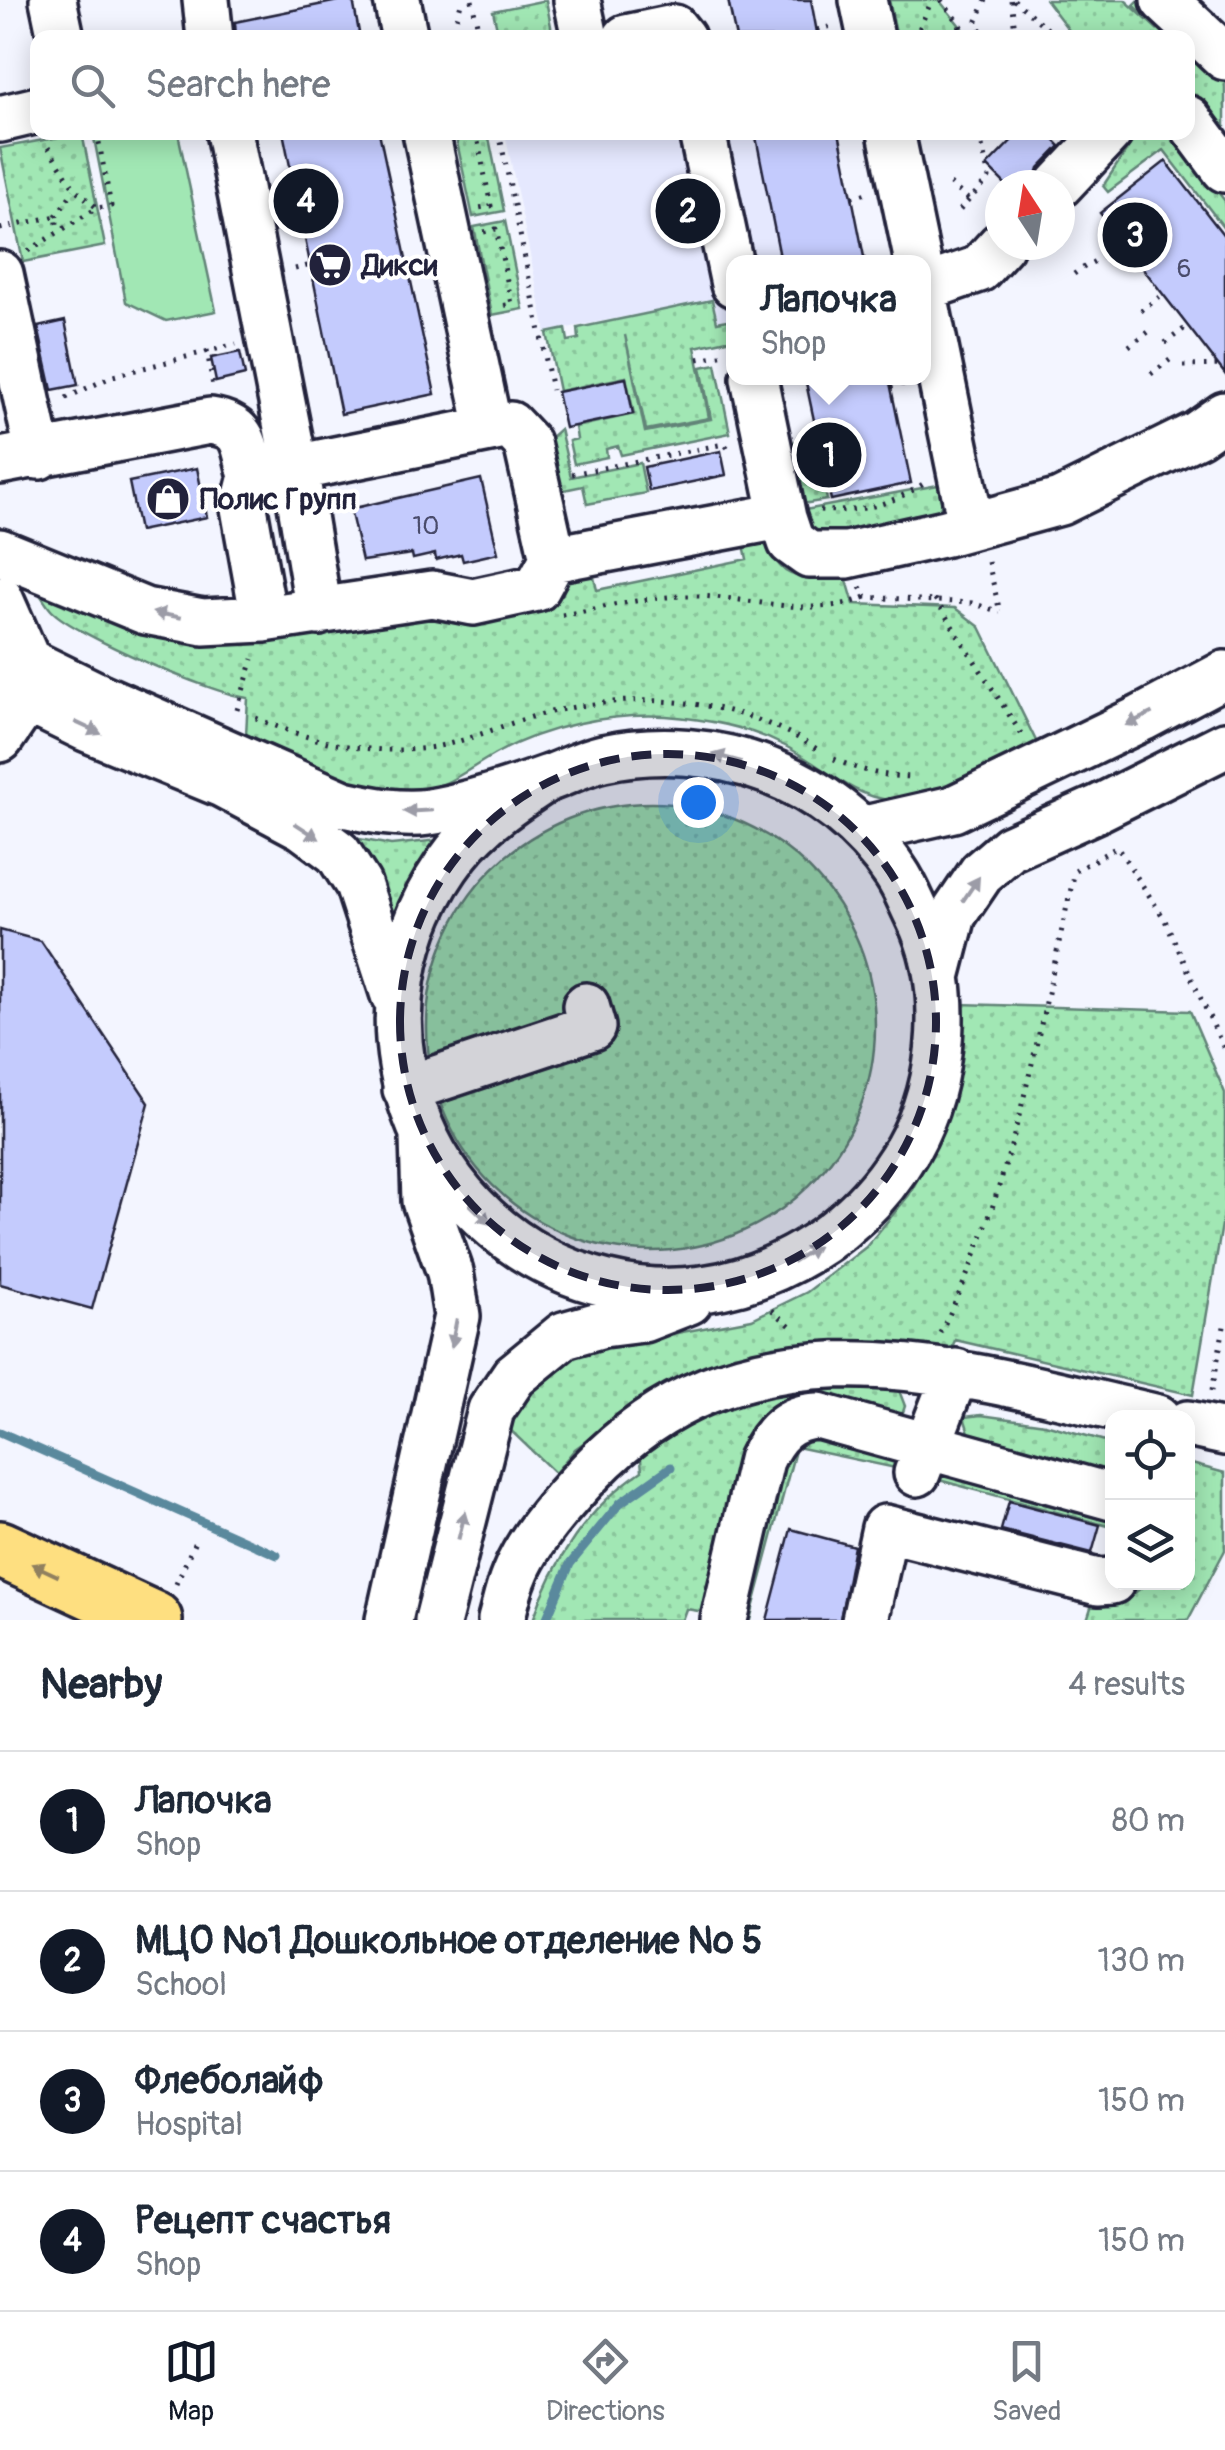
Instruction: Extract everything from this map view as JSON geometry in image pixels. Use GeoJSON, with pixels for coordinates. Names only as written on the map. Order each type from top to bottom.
{"type":"FeatureCollection","features":[{"type":"Feature","properties":{"kind":"highway"},"geometry":{"type":"LineString","coordinates":[[0,1549],[164,1604]]}},
{"type":"Feature","properties":{"kind":"street"},"geometry":{"type":"LineString","coordinates":[[53,0],[59,30]]}},
{"type":"Feature","properties":{"kind":"street"},"geometry":{"type":"LineString","coordinates":[[206,0],[209,30]]}},
{"type":"Feature","properties":{"kind":"street"},"geometry":{"type":"LineString","coordinates":[[398,0],[404,30]]}},
{"type":"Feature","properties":{"kind":"street"},"geometry":{"type":"LineString","coordinates":[[577,0],[583,30]]}},
{"type":"Feature","properties":{"kind":"street"},"geometry":{"type":"LineString","coordinates":[[0,119],[30,112]]}},
{"type":"Feature","properties":{"kind":"street"},"geometry":{"type":"LineString","coordinates":[[1195,128],[1225,168]]}},
{"type":"Feature","properties":{"kind":"street"},"geometry":{"type":"LineString","coordinates":[[230,140],[273,472],[287,616]]}},
{"type":"Feature","properties":{"kind":"street"},"geometry":{"type":"LineString","coordinates":[[428,140],[490,428]]}},
{"type":"Feature","properties":{"kind":"street"},"geometry":{"type":"LineString","coordinates":[[704,140],[728,255]]}},
{"type":"Feature","properties":{"kind":"street"},"geometry":{"type":"LineString","coordinates":[[892,140],[916,255]]}},
{"type":"Feature","properties":{"kind":"street"},"geometry":{"type":"LineString","coordinates":[[1072,170],[1101,140]]}},
{"type":"Feature","properties":{"kind":"street"},"geometry":{"type":"LineString","coordinates":[[931,288],[978,269],[987,260]]}},
{"type":"Feature","properties":{"kind":"street"},"geometry":{"type":"LineString","coordinates":[[11,265],[20,459],[210,421],[232,424],[273,472]]}},
{"type":"Feature","properties":{"kind":"street"},"geometry":{"type":"LineString","coordinates":[[931,326],[971,524]]}},
{"type":"Feature","properties":{"kind":"street"},"geometry":{"type":"LineString","coordinates":[[756,385],[797,514],[791,542],[809,555],[847,555],[1060,502],[1198,434],[1225,415]]}},
{"type":"Feature","properties":{"kind":"street"},"geometry":{"type":"LineString","coordinates":[[0,552],[145,611],[204,622],[287,616],[432,594],[473,602],[537,588],[553,559],[528,443],[510,425],[273,472]]}},
{"type":"Feature","properties":{"kind":"street"},"geometry":{"type":"LineString","coordinates":[[553,559],[797,514]]}},
{"type":"Feature","properties":{"kind":"street"},"geometry":{"type":"LineString","coordinates":[[0,599],[13,672],[0,739]]}},
{"type":"Feature","properties":{"kind":"street"},"geometry":{"type":"LineString","coordinates":[[13,672],[100,697],[233,772],[338,852],[358,884],[398,1006]]}},
{"type":"Feature","properties":{"kind":"street"},"geometry":{"type":"LineString","coordinates":[[861,830],[952,809],[1225,674]]}},
{"type":"Feature","properties":{"kind":"street"},"geometry":{"type":"LineString","coordinates":[[936,979],[953,916],[982,872],[1010,848],[1225,745]]}},
{"type":"Feature","properties":{"kind":"street"},"geometry":{"type":"LineString","coordinates":[[233,772],[344,804],[383,812],[427,812],[546,779],[599,759],[655,750],[712,754],[766,768],[817,794],[861,830],[896,874],[922,924],[936,979],[940,1035],[930,1091],[910,1144],[879,1191],[839,1232],[792,1262],[678,1307],[643,1319],[603,1324],[564,1335],[514,1376],[491,1410],[438,1620]]}},
{"type":"Feature","properties":{"kind":"street"},"geometry":{"type":"LineString","coordinates":[[546,779],[498,810],[458,850],[427,898],[407,950],[398,1006],[399,1048],[406,1089],[423,1136],[445,1174],[473,1208],[506,1238],[543,1261],[583,1278],[626,1288],[670,1292],[726,1285]]}},
{"type":"Feature","properties":{"kind":"street"},"geometry":{"type":"LineString","coordinates":[[406,1089],[592,1027],[586,1006]]}},
{"type":"Feature","properties":{"kind":"street"},"geometry":{"type":"LineString","coordinates":[[389,1620],[457,1316],[450,1272],[425,1201],[423,1136]]}},
{"type":"Feature","properties":{"kind":"street"},"geometry":{"type":"LineString","coordinates":[[501,1620],[515,1573],[557,1507],[604,1458],[654,1417],[710,1390],[772,1372],[835,1364],[936,1369],[1124,1410]]}},
{"type":"Feature","properties":{"kind":"street"},"geometry":{"type":"LineString","coordinates":[[922,1459],[936,1369]]}},
{"type":"Feature","properties":{"kind":"street"},"geometry":{"type":"LineString","coordinates":[[724,1620],[762,1460],[769,1442],[800,1416],[818,1416],[922,1459],[1105,1496]]}},
{"type":"Feature","properties":{"kind":"street"},"geometry":{"type":"LineString","coordinates":[[865,1620],[886,1528],[1105,1582]]}},
{"type":"Feature","properties":{"kind":"path"},"geometry":{"type":"LineString","coordinates":[[454,28],[462,0]]}},
{"type":"Feature","properties":{"kind":"path"},"geometry":{"type":"LineString","coordinates":[[472,0],[478,30]]}},
{"type":"Feature","properties":{"kind":"path"},"geometry":{"type":"LineString","coordinates":[[919,30],[932,0]]}},
{"type":"Feature","properties":{"kind":"path"},"geometry":{"type":"LineString","coordinates":[[941,0],[965,30]]}},
{"type":"Feature","properties":{"kind":"path"},"geometry":{"type":"LineString","coordinates":[[981,30],[976,23],[986,0]]}},
{"type":"Feature","properties":{"kind":"path"},"geometry":{"type":"LineString","coordinates":[[1013,0],[1015,30]]}},
{"type":"Feature","properties":{"kind":"path"},"geometry":{"type":"LineString","coordinates":[[1013,0],[1049,30]]}},
{"type":"Feature","properties":{"kind":"path"},"geometry":{"type":"LineString","coordinates":[[817,30],[856,21]]}},
{"type":"Feature","properties":{"kind":"path"},"geometry":{"type":"LineString","coordinates":[[959,22],[960,30]]}},
{"type":"Feature","properties":{"kind":"path"},"geometry":{"type":"LineString","coordinates":[[46,140],[75,189],[97,208]]}},
{"type":"Feature","properties":{"kind":"path"},"geometry":{"type":"LineString","coordinates":[[11,265],[58,231],[97,208],[111,206],[99,140]]}},
{"type":"Feature","properties":{"kind":"path"},"geometry":{"type":"LineString","coordinates":[[478,140],[491,206]]}},
{"type":"Feature","properties":{"kind":"path"},"geometry":{"type":"LineString","coordinates":[[502,140],[552,390]]}},
{"type":"Feature","properties":{"kind":"path"},"geometry":{"type":"LineString","coordinates":[[960,210],[989,178],[981,140]]}},
{"type":"Feature","properties":{"kind":"path"},"geometry":{"type":"LineString","coordinates":[[950,184],[969,200]]}},
{"type":"Feature","properties":{"kind":"path"},"geometry":{"type":"LineString","coordinates":[[58,231],[56,216],[75,189]]}},
{"type":"Feature","properties":{"kind":"path"},"geometry":{"type":"LineString","coordinates":[[852,196],[871,192]]}},
{"type":"Feature","properties":{"kind":"path"},"geometry":{"type":"LineString","coordinates":[[0,228],[56,216]]}},
{"type":"Feature","properties":{"kind":"path"},"geometry":{"type":"LineString","coordinates":[[496,229],[512,304],[497,307]]}},
{"type":"Feature","properties":{"kind":"path"},"geometry":{"type":"LineString","coordinates":[[1074,274],[1124,244]]}},
{"type":"Feature","properties":{"kind":"path"},"geometry":{"type":"LineString","coordinates":[[1140,311],[1163,294]]}},
{"type":"Feature","properties":{"kind":"path"},"geometry":{"type":"LineString","coordinates":[[1165,343],[1188,326]]}},
{"type":"Feature","properties":{"kind":"path"},"geometry":{"type":"LineString","coordinates":[[1130,346],[1154,328]]}},
{"type":"Feature","properties":{"kind":"path"},"geometry":{"type":"LineString","coordinates":[[76,396],[113,376],[239,343]]}},
{"type":"Feature","properties":{"kind":"path"},"geometry":{"type":"LineString","coordinates":[[1151,374],[1175,356]]}},
{"type":"Feature","properties":{"kind":"path"},"geometry":{"type":"LineString","coordinates":[[698,360],[713,357]]}},
{"type":"Feature","properties":{"kind":"path"},"geometry":{"type":"LineString","coordinates":[[1182,366],[1225,365]]}},
{"type":"Feature","properties":{"kind":"path"},"geometry":{"type":"LineString","coordinates":[[568,458],[572,474],[724,444],[736,454]]}},
{"type":"Feature","properties":{"kind":"path"},"geometry":{"type":"LineString","coordinates":[[797,514],[839,512],[896,501],[922,485],[930,475]]}},
{"type":"Feature","properties":{"kind":"path"},"geometry":{"type":"LineString","coordinates":[[556,616],[685,596],[778,605],[846,606],[866,597],[935,600],[972,603],[1000,612],[988,564],[971,524]]}},
{"type":"Feature","properties":{"kind":"path"},"geometry":{"type":"LineString","coordinates":[[858,583],[866,597]]}},
{"type":"Feature","properties":{"kind":"path"},"geometry":{"type":"LineString","coordinates":[[935,600],[1022,735]]}},
{"type":"Feature","properties":{"kind":"path"},"geometry":{"type":"LineString","coordinates":[[237,710],[253,658],[287,616]]}},
{"type":"Feature","properties":{"kind":"path"},"geometry":{"type":"LineString","coordinates":[[936,1369],[936,1341],[963,1291],[1008,1153],[1076,871],[1116,847],[1164,918],[1225,1051]]}},
{"type":"Feature","properties":{"kind":"path"},"geometry":{"type":"LineString","coordinates":[[726,1285],[835,1364]]}},
{"type":"Feature","properties":{"kind":"path"},"geometry":{"type":"LineString","coordinates":[[1195,1422],[1210,1402],[1225,1320]]}},
{"type":"Feature","properties":{"kind":"path"},"geometry":{"type":"LineString","coordinates":[[164,1604],[197,1537]]}},
{"type":"Feature","properties":{"kind":"highlighted area"},"geometry":{"type":"Polygon","coordinates":[[[712,754],[817,794],[896,874],[937,979],[931,1091],[879,1191],[792,1262],[714,1288],[626,1288],[543,1261],[506,1237],[445,1174],[406,1089],[398,1006],[427,898],[498,810],[599,759],[712,754]]]}},
{"type":"Feature","properties":{"kind":"shaded area"},"geometry":{"type":"Polygon","coordinates":[[[506,140],[839,140],[864,255],[726,255],[726,319],[718,321],[713,300],[546,332],[506,140]]]}},
{"type":"Feature","properties":{"kind":"green space"},"geometry":{"type":"Polygon","coordinates":[[[546,0],[552,30],[497,30],[493,11],[546,0]]]}},
{"type":"Feature","properties":{"kind":"green space"},"geometry":{"type":"Polygon","coordinates":[[[889,0],[939,0],[963,30],[895,30],[889,0]]]}},
{"type":"Feature","properties":{"kind":"green space"},"geometry":{"type":"Polygon","coordinates":[[[1046,0],[1125,0],[1158,30],[1069,30],[1046,0]]]}},
{"type":"Feature","properties":{"kind":"green space"},"geometry":{"type":"Polygon","coordinates":[[[1146,0],[1169,30],[1158,30],[1134,5],[1146,0]]]}},
{"type":"Feature","properties":{"kind":"green space"},"geometry":{"type":"Polygon","coordinates":[[[1201,58],[1225,72],[1225,142],[1195,103],[1195,61],[1201,58]]]}},
{"type":"Feature","properties":{"kind":"green space"},"geometry":{"type":"Polygon","coordinates":[[[44,140],[83,140],[105,246],[23,262],[0,148],[44,140]]]}},
{"type":"Feature","properties":{"kind":"green space"},"geometry":{"type":"Polygon","coordinates":[[[94,140],[179,140],[216,311],[166,321],[126,302],[94,140]]]}},
{"type":"Feature","properties":{"kind":"green space"},"geometry":{"type":"Polygon","coordinates":[[[456,140],[489,140],[504,211],[473,217],[456,140]]]}},
{"type":"Feature","properties":{"kind":"green space"},"geometry":{"type":"Polygon","coordinates":[[[1133,140],[1177,140],[1225,201],[1225,229],[1164,150],[1108,192],[1103,186],[1133,140]]]}},
{"type":"Feature","properties":{"kind":"green space"},"geometry":{"type":"Polygon","coordinates":[[[505,221],[523,309],[492,315],[474,227],[505,221]]]}},
{"type":"Feature","properties":{"kind":"green space"},"geometry":{"type":"Polygon","coordinates":[[[712,300],[717,322],[726,320],[726,340],[695,347],[709,418],[646,430],[625,335],[645,432],[711,419],[701,367],[716,364],[730,433],[621,455],[618,446],[606,449],[607,457],[574,464],[569,441],[577,439],[575,427],[634,414],[626,377],[559,391],[547,333],[566,329],[568,341],[579,339],[578,328],[712,300]]]}},
{"type":"Feature","properties":{"kind":"green space"},"geometry":{"type":"Polygon","coordinates":[[[560,429],[571,477],[640,463],[646,493],[587,504],[583,486],[559,491],[548,440],[560,429]]]}},
{"type":"Feature","properties":{"kind":"green space"},"geometry":{"type":"Polygon","coordinates":[[[814,437],[827,500],[802,504],[789,443],[814,437]]]}},
{"type":"Feature","properties":{"kind":"green space"},"geometry":{"type":"Polygon","coordinates":[[[938,485],[942,504],[938,512],[821,538],[809,532],[805,510],[938,485]]]}},
{"type":"Feature","properties":{"kind":"green space"},"geometry":{"type":"Polygon","coordinates":[[[742,534],[755,534],[780,566],[794,575],[810,577],[844,570],[854,604],[955,608],[980,627],[1037,743],[948,789],[910,800],[891,800],[862,793],[783,745],[741,729],[681,717],[623,717],[579,723],[536,735],[432,788],[387,793],[324,774],[246,735],[248,698],[177,675],[87,634],[52,611],[38,592],[124,626],[463,615],[563,594],[564,578],[591,565],[597,590],[747,559],[742,534]]]}},
{"type":"Feature","properties":{"kind":"green space"},"geometry":{"type":"Polygon","coordinates":[[[651,803],[695,807],[737,820],[776,840],[810,868],[838,902],[858,941],[871,983],[875,1027],[871,1071],[858,1113],[838,1152],[810,1186],[776,1214],[737,1234],[695,1247],[651,1251],[607,1247],[565,1234],[526,1214],[492,1186],[464,1152],[444,1113],[431,1071],[427,1027],[431,983],[444,941],[464,902],[492,868],[526,840],[565,820],[607,807],[651,803]]]}},
{"type":"Feature","properties":{"kind":"green space"},"geometry":{"type":"Polygon","coordinates":[[[354,838],[391,845],[440,840],[395,921],[384,890],[354,838]]]}},
{"type":"Feature","properties":{"kind":"green space"},"geometry":{"type":"Polygon","coordinates":[[[959,1004],[1190,1011],[1225,1093],[1225,1207],[1193,1395],[955,1340],[950,1356],[765,1355],[695,1372],[631,1409],[575,1449],[555,1473],[506,1426],[533,1375],[610,1337],[677,1333],[752,1319],[807,1292],[866,1247],[909,1195],[933,1151],[949,1101],[959,1004]]]}},
{"type":"Feature","properties":{"kind":"green space"},"geometry":{"type":"Polygon","coordinates":[[[898,1388],[905,1406],[901,1418],[792,1399],[711,1613],[686,1609],[682,1620],[533,1620],[551,1577],[575,1536],[605,1501],[642,1471],[640,1448],[716,1412],[764,1396],[814,1390],[898,1388]]]}},
{"type":"Feature","properties":{"kind":"green space"},"geometry":{"type":"Polygon","coordinates":[[[981,1415],[1045,1424],[1105,1441],[1105,1480],[971,1439],[964,1417],[981,1415]]]}},
{"type":"Feature","properties":{"kind":"green space"},"geometry":{"type":"Polygon","coordinates":[[[800,1434],[898,1458],[900,1469],[796,1447],[750,1620],[734,1620],[777,1457],[800,1434]]]}},
{"type":"Feature","properties":{"kind":"green space"},"geometry":{"type":"Polygon","coordinates":[[[1195,1465],[1225,1473],[1225,1550],[1188,1620],[1087,1620],[1095,1595],[1131,1596],[1138,1590],[1195,1590],[1195,1465]]]}},
{"type":"Feature","properties":{"kind":"green space"},"geometry":{"type":"Polygon","coordinates":[[[934,1470],[1105,1512],[1105,1525],[928,1477],[934,1470]]]}},
{"type":"Feature","properties":{"kind":"building"},"geometry":{"type":"Polygon","coordinates":[[[353,0],[359,30],[236,30],[235,22],[353,0]]]}},
{"type":"Feature","properties":{"kind":"building"},"geometry":{"type":"Polygon","coordinates":[[[728,0],[811,0],[817,30],[734,30],[728,0]]]}},
{"type":"Feature","properties":{"kind":"building"},"geometry":{"type":"Polygon","coordinates":[[[285,140],[381,140],[435,394],[341,414],[285,140]]]}},
{"type":"Feature","properties":{"kind":"building"},"geometry":{"type":"Polygon","coordinates":[[[757,140],[841,140],[864,255],[780,255],[757,140]]]}},
{"type":"Feature","properties":{"kind":"building"},"geometry":{"type":"Polygon","coordinates":[[[1012,140],[1054,140],[1060,146],[1038,170],[991,170],[987,166],[1012,140]]]}},
{"type":"Feature","properties":{"kind":"building"},"geometry":{"type":"Polygon","coordinates":[[[1166,161],[1225,237],[1225,374],[1100,213],[1166,161]]]}},
{"type":"Feature","properties":{"kind":"building"},"geometry":{"type":"Polygon","coordinates":[[[65,321],[78,385],[52,390],[38,327],[65,321]]]}},
{"type":"Feature","properties":{"kind":"building"},"geometry":{"type":"Polygon","coordinates":[[[240,352],[245,375],[216,382],[211,358],[240,352]]]}},
{"type":"Feature","properties":{"kind":"building"},"geometry":{"type":"Polygon","coordinates":[[[626,378],[633,414],[565,428],[557,392],[626,378]]]}},
{"type":"Feature","properties":{"kind":"building"},"geometry":{"type":"Polygon","coordinates":[[[806,385],[890,385],[911,483],[831,500],[806,385]]]}},
{"type":"Feature","properties":{"kind":"building"},"geometry":{"type":"Polygon","coordinates":[[[721,451],[726,475],[649,491],[644,467],[721,451]]]}},
{"type":"Feature","properties":{"kind":"building","name":"Полис Групп"},"geometry":{"type":"Polygon","coordinates":[[[197,468],[207,517],[139,531],[129,482],[197,468]]]}},
{"type":"Feature","properties":{"kind":"building"},"geometry":{"type":"Polygon","coordinates":[[[481,479],[498,553],[463,561],[461,554],[436,560],[435,554],[413,559],[412,554],[362,561],[350,509],[481,479]]]}},
{"type":"Feature","properties":{"kind":"building"},"geometry":{"type":"Polygon","coordinates":[[[0,930],[41,941],[149,1103],[92,1309],[0,1284],[0,930]]]}},
{"type":"Feature","properties":{"kind":"building"},"geometry":{"type":"Polygon","coordinates":[[[1009,1501],[1100,1525],[1092,1553],[1001,1530],[1009,1501]]]}},
{"type":"Feature","properties":{"kind":"building"},"geometry":{"type":"Polygon","coordinates":[[[791,1529],[854,1546],[840,1620],[767,1620],[791,1529]]]}},
{"type":"Feature","properties":{"kind":"waterway"},"geometry":{"type":"LineString","coordinates":[[0,1432],[277,1555]]}},
{"type":"Feature","properties":{"kind":"waterway"},"geometry":{"type":"LineString","coordinates":[[546,1620],[570,1564],[620,1503],[671,1467]]}},
{"type":"Feature","properties":{"kind":"place","name":"Рецепт счастья"},"geometry":{"type":"Point","coordinates":[306,201]}},
{"type":"Feature","properties":{"kind":"place","name":"МЦО №1 Дошкольное отделение № 5"},"geometry":{"type":"Point","coordinates":[688,211]}},
{"type":"Feature","properties":{"kind":"place","name":"Флеболайф"},"geometry":{"type":"Point","coordinates":[1135,235]}},
{"type":"Feature","properties":{"kind":"place","name":"Дикси"},"geometry":{"type":"Point","coordinates":[330,265]}},
{"type":"Feature","properties":{"kind":"place","name":"Лапочка"},"geometry":{"type":"Point","coordinates":[829,455]}},
{"type":"Feature","properties":{"kind":"place","name":"Полис Групп"},"geometry":{"type":"Point","coordinates":[168,499]}}]}
